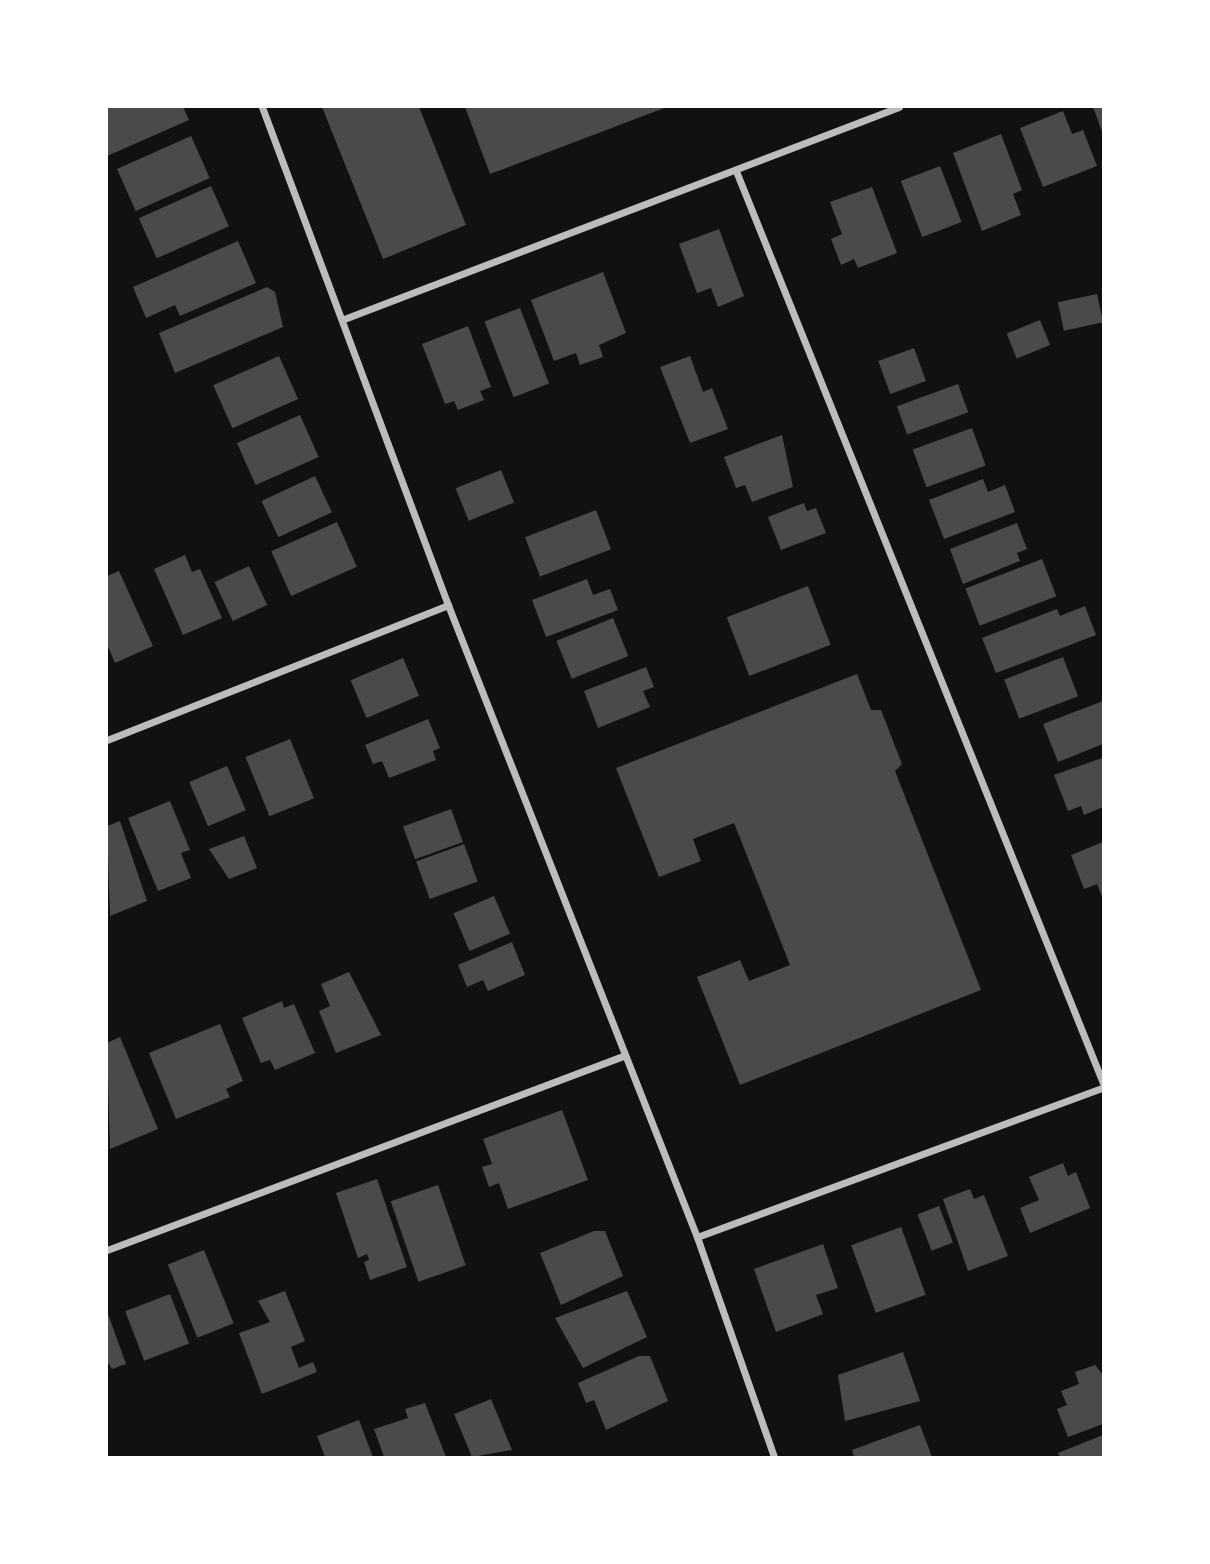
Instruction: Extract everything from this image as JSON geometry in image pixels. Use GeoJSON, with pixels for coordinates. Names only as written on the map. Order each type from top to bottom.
{"type":"FeatureCollection","features":[{"type":"Feature","properties":{"kind":"street"},"geometry":{"type":"LineString","coordinates":[[262,107],[344,319],[448,604],[623,1056],[697,1237],[775,1457]]}},
{"type":"Feature","properties":{"kind":"street"},"geometry":{"type":"LineString","coordinates":[[344,319],[899,107]]}},
{"type":"Feature","properties":{"kind":"street"},"geometry":{"type":"LineString","coordinates":[[697,1237],[1103,1085],[736,171]]}},
{"type":"Feature","properties":{"kind":"street"},"geometry":{"type":"LineString","coordinates":[[107,740],[448,604]]}},
{"type":"Feature","properties":{"kind":"street"},"geometry":{"type":"LineString","coordinates":[[107,1250],[623,1056]]}},
{"type":"Feature","properties":{"kind":"building"},"geometry":{"type":"Polygon","coordinates":[[[107,107],[183,107],[189,120],[107,156],[107,107]]]}},
{"type":"Feature","properties":{"kind":"building"},"geometry":{"type":"Polygon","coordinates":[[[322,107],[419,107],[466,225],[383,259],[322,107]]]}},
{"type":"Feature","properties":{"kind":"building"},"geometry":{"type":"Polygon","coordinates":[[[465,107],[667,107],[490,174],[465,107]]]}},
{"type":"Feature","properties":{"kind":"building"},"geometry":{"type":"Polygon","coordinates":[[[1093,107],[1103,107],[1103,134],[1093,107]]]}},
{"type":"Feature","properties":{"kind":"building"},"geometry":{"type":"Polygon","coordinates":[[[1063,111],[1072,134],[1083,130],[1097,166],[1043,187],[1020,128],[1063,111]]]}},
{"type":"Feature","properties":{"kind":"building"},"geometry":{"type":"Polygon","coordinates":[[[1001,134],[1022,190],[1013,194],[1021,215],[982,231],[953,153],[1001,134]]]}},
{"type":"Feature","properties":{"kind":"building"},"geometry":{"type":"Polygon","coordinates":[[[191,136],[210,178],[136,211],[117,169],[191,136]]]}},
{"type":"Feature","properties":{"kind":"building"},"geometry":{"type":"Polygon","coordinates":[[[940,166],[962,222],[922,237],[901,181],[940,166]]]}},
{"type":"Feature","properties":{"kind":"building"},"geometry":{"type":"Polygon","coordinates":[[[211,186],[229,226],[157,258],[139,218],[211,186]]]}},
{"type":"Feature","properties":{"kind":"building"},"geometry":{"type":"Polygon","coordinates":[[[872,187],[897,253],[858,268],[854,259],[841,265],[831,239],[842,234],[830,202],[872,187]]]}},
{"type":"Feature","properties":{"kind":"building"},"geometry":{"type":"Polygon","coordinates":[[[719,229],[744,296],[718,307],[711,288],[697,293],[679,244],[719,229]]]}},
{"type":"Feature","properties":{"kind":"building"},"geometry":{"type":"Polygon","coordinates":[[[238,241],[256,283],[180,316],[175,305],[146,318],[133,287],[238,241]]]}},
{"type":"Feature","properties":{"kind":"building"},"geometry":{"type":"Polygon","coordinates":[[[603,272],[626,333],[599,345],[603,357],[580,365],[576,353],[554,361],[531,300],[603,272]]]}},
{"type":"Feature","properties":{"kind":"building"},"geometry":{"type":"Polygon","coordinates":[[[267,287],[275,292],[283,327],[175,373],[159,333],[267,287]]]}},
{"type":"Feature","properties":{"kind":"building"},"geometry":{"type":"Polygon","coordinates":[[[1097,294],[1103,322],[1064,331],[1058,302],[1097,294]]]}},
{"type":"Feature","properties":{"kind":"building"},"geometry":{"type":"Polygon","coordinates":[[[520,308],[549,384],[514,397],[485,322],[520,308]]]}},
{"type":"Feature","properties":{"kind":"building"},"geometry":{"type":"Polygon","coordinates":[[[1040,320],[1050,345],[1017,359],[1007,333],[1040,320]]]}},
{"type":"Feature","properties":{"kind":"building"},"geometry":{"type":"Polygon","coordinates":[[[468,326],[491,387],[480,391],[484,400],[458,410],[454,401],[445,404],[422,344],[468,326]]]}},
{"type":"Feature","properties":{"kind":"building"},"geometry":{"type":"Polygon","coordinates":[[[914,348],[926,381],[890,394],[878,361],[914,348]]]}},
{"type":"Feature","properties":{"kind":"building"},"geometry":{"type":"Polygon","coordinates":[[[279,356],[298,399],[232,428],[213,385],[279,356]]]}},
{"type":"Feature","properties":{"kind":"building"},"geometry":{"type":"Polygon","coordinates":[[[690,356],[703,392],[712,388],[728,429],[690,443],[660,367],[690,356]]]}},
{"type":"Feature","properties":{"kind":"building"},"geometry":{"type":"Polygon","coordinates":[[[958,384],[968,412],[907,434],[897,406],[958,384]]]}},
{"type":"Feature","properties":{"kind":"building"},"geometry":{"type":"Polygon","coordinates":[[[300,415],[319,457],[256,485],[237,443],[300,415]]]}},
{"type":"Feature","properties":{"kind":"building"},"geometry":{"type":"Polygon","coordinates":[[[972,428],[986,466],[926,487],[913,450],[972,428]]]}},
{"type":"Feature","properties":{"kind":"building"},"geometry":{"type":"Polygon","coordinates":[[[782,435],[793,487],[752,502],[745,485],[736,488],[724,457],[782,435]]]}},
{"type":"Feature","properties":{"kind":"building"},"geometry":{"type":"Polygon","coordinates":[[[501,470],[514,502],[469,521],[456,488],[501,470]]]}},
{"type":"Feature","properties":{"kind":"building"},"geometry":{"type":"Polygon","coordinates":[[[315,476],[332,512],[278,537],[262,501],[315,476]]]}},
{"type":"Feature","properties":{"kind":"building"},"geometry":{"type":"Polygon","coordinates":[[[983,479],[988,492],[1005,485],[1015,512],[944,539],[929,500],[983,479]]]}},
{"type":"Feature","properties":{"kind":"building"},"geometry":{"type":"Polygon","coordinates":[[[804,503],[807,511],[816,508],[826,533],[781,550],[768,517],[804,503]]]}},
{"type":"Feature","properties":{"kind":"building"},"geometry":{"type":"Polygon","coordinates":[[[596,510],[611,549],[540,576],[525,537],[596,510]]]}},
{"type":"Feature","properties":{"kind":"building"},"geometry":{"type":"Polygon","coordinates":[[[337,522],[357,567],[291,596],[271,551],[337,522]]]}},
{"type":"Feature","properties":{"kind":"building"},"geometry":{"type":"Polygon","coordinates":[[[1017,523],[1027,549],[1017,553],[1020,561],[963,584],[950,549],[1017,523]]]}},
{"type":"Feature","properties":{"kind":"building"},"geometry":{"type":"Polygon","coordinates":[[[185,555],[192,572],[200,569],[222,618],[183,635],[154,569],[185,555]]]}},
{"type":"Feature","properties":{"kind":"building"},"geometry":{"type":"Polygon","coordinates":[[[1042,559],[1056,596],[980,626],[965,588],[1042,559]]]}},
{"type":"Feature","properties":{"kind":"building"},"geometry":{"type":"Polygon","coordinates":[[[249,566],[267,605],[233,621],[215,582],[249,566]]]}},
{"type":"Feature","properties":{"kind":"building"},"geometry":{"type":"Polygon","coordinates":[[[119,571],[153,646],[115,663],[107,644],[107,576],[119,571]]]}},
{"type":"Feature","properties":{"kind":"building"},"geometry":{"type":"Polygon","coordinates":[[[587,579],[593,595],[610,589],[618,610],[546,637],[532,600],[587,579]]]}},
{"type":"Feature","properties":{"kind":"building"},"geometry":{"type":"Polygon","coordinates":[[[808,586],[831,645],[749,676],[727,617],[808,586]]]}},
{"type":"Feature","properties":{"kind":"building"},"geometry":{"type":"Polygon","coordinates":[[[1085,606],[1096,635],[996,673],[982,638],[1057,609],[1060,616],[1085,606]]]}},
{"type":"Feature","properties":{"kind":"building"},"geometry":{"type":"Polygon","coordinates":[[[613,618],[628,656],[572,679],[556,641],[613,618]]]}},
{"type":"Feature","properties":{"kind":"building"},"geometry":{"type":"Polygon","coordinates":[[[1063,657],[1078,696],[1019,719],[1004,680],[1063,657]]]}},
{"type":"Feature","properties":{"kind":"building"},"geometry":{"type":"Polygon","coordinates":[[[403,658],[419,696],[367,718],[351,680],[403,658]]]}},
{"type":"Feature","properties":{"kind":"building"},"geometry":{"type":"Polygon","coordinates":[[[646,667],[654,687],[643,691],[650,707],[598,728],[584,691],[646,667]]]}},
{"type":"Feature","properties":{"kind":"building"},"geometry":{"type":"Polygon","coordinates":[[[857,674],[871,710],[881,710],[902,764],[895,771],[981,990],[740,1085],[697,977],[740,960],[749,981],[790,965],[734,823],[693,839],[701,861],[659,877],[616,768],[857,674]]]}},
{"type":"Feature","properties":{"kind":"building"},"geometry":{"type":"Polygon","coordinates":[[[1103,701],[1103,744],[1058,762],[1043,724],[1103,701]]]}},
{"type":"Feature","properties":{"kind":"building"},"geometry":{"type":"Polygon","coordinates":[[[428,719],[440,748],[433,751],[436,760],[389,778],[382,761],[373,764],[365,745],[428,719]]]}},
{"type":"Feature","properties":{"kind":"building"},"geometry":{"type":"Polygon","coordinates":[[[290,739],[314,798],[269,816],[245,757],[290,739]]]}},
{"type":"Feature","properties":{"kind":"building"},"geometry":{"type":"Polygon","coordinates":[[[1102,758],[1103,807],[1084,815],[1081,806],[1068,811],[1054,775],[1102,758]]]}},
{"type":"Feature","properties":{"kind":"building"},"geometry":{"type":"Polygon","coordinates":[[[227,766],[246,810],[208,826],[189,782],[227,766]]]}},
{"type":"Feature","properties":{"kind":"building"},"geometry":{"type":"Polygon","coordinates":[[[170,801],[190,850],[181,853],[191,878],[158,891],[128,818],[170,801]]]}},
{"type":"Feature","properties":{"kind":"building"},"geometry":{"type":"Polygon","coordinates":[[[451,809],[463,842],[415,859],[403,826],[451,809]]]}},
{"type":"Feature","properties":{"kind":"building"},"geometry":{"type":"Polygon","coordinates":[[[120,821],[147,901],[110,916],[107,826],[120,821]]]}},
{"type":"Feature","properties":{"kind":"building"},"geometry":{"type":"Polygon","coordinates":[[[244,836],[257,868],[229,879],[209,849],[244,836]]]}},
{"type":"Feature","properties":{"kind":"building"},"geometry":{"type":"Polygon","coordinates":[[[1103,842],[1103,899],[1097,884],[1084,889],[1071,855],[1103,842]]]}},
{"type":"Feature","properties":{"kind":"building"},"geometry":{"type":"Polygon","coordinates":[[[464,844],[478,882],[430,899],[416,861],[464,844]]]}},
{"type":"Feature","properties":{"kind":"building"},"geometry":{"type":"Polygon","coordinates":[[[494,896],[510,934],[470,951],[453,913],[494,896]]]}},
{"type":"Feature","properties":{"kind":"building"},"geometry":{"type":"Polygon","coordinates":[[[512,942],[525,975],[488,991],[483,980],[467,987],[458,965],[512,942]]]}},
{"type":"Feature","properties":{"kind":"building"},"geometry":{"type":"Polygon","coordinates":[[[349,972],[381,1035],[336,1053],[319,1011],[330,1006],[321,984],[349,972]]]}},
{"type":"Feature","properties":{"kind":"building"},"geometry":{"type":"Polygon","coordinates":[[[282,1001],[284,1008],[294,1004],[315,1053],[275,1070],[270,1060],[261,1063],[242,1018],[282,1001]]]}},
{"type":"Feature","properties":{"kind":"building"},"geometry":{"type":"Polygon","coordinates":[[[220,1024],[243,1081],[226,1089],[230,1097],[176,1119],[149,1053],[220,1024]]]}},
{"type":"Feature","properties":{"kind":"building"},"geometry":{"type":"Polygon","coordinates":[[[120,1037],[158,1129],[110,1149],[107,1043],[120,1037]]]}},
{"type":"Feature","properties":{"kind":"building"},"geometry":{"type":"Polygon","coordinates":[[[562,1110],[588,1180],[508,1209],[499,1183],[489,1187],[482,1167],[492,1164],[483,1139],[562,1110]]]}},
{"type":"Feature","properties":{"kind":"building"},"geometry":{"type":"Polygon","coordinates":[[[1063,1163],[1068,1176],[1076,1172],[1090,1208],[1030,1233],[1020,1208],[1039,1200],[1029,1177],[1063,1163]]]}},
{"type":"Feature","properties":{"kind":"building"},"geometry":{"type":"Polygon","coordinates":[[[377,1179],[407,1267],[370,1280],[364,1262],[369,1260],[367,1254],[358,1258],[336,1193],[377,1179]]]}},
{"type":"Feature","properties":{"kind":"building"},"geometry":{"type":"Polygon","coordinates":[[[438,1185],[466,1265],[418,1282],[391,1201],[438,1185]]]}},
{"type":"Feature","properties":{"kind":"building"},"geometry":{"type":"Polygon","coordinates":[[[970,1189],[974,1199],[984,1195],[1008,1256],[968,1271],[943,1199],[970,1189]]]}},
{"type":"Feature","properties":{"kind":"building"},"geometry":{"type":"Polygon","coordinates":[[[939,1206],[953,1242],[932,1251],[918,1214],[939,1206]]]}},
{"type":"Feature","properties":{"kind":"building"},"geometry":{"type":"Polygon","coordinates":[[[901,1227],[926,1295],[876,1313],[851,1245],[901,1227]]]}},
{"type":"Feature","properties":{"kind":"building"},"geometry":{"type":"Polygon","coordinates":[[[594,1231],[605,1231],[623,1276],[561,1305],[540,1253],[594,1231]]]}},
{"type":"Feature","properties":{"kind":"building"},"geometry":{"type":"Polygon","coordinates":[[[823,1244],[838,1288],[816,1295],[823,1314],[776,1332],[754,1269],[823,1244]]]}},
{"type":"Feature","properties":{"kind":"building"},"geometry":{"type":"Polygon","coordinates":[[[204,1250],[234,1323],[197,1338],[168,1265],[204,1250]]]}},
{"type":"Feature","properties":{"kind":"building"},"geometry":{"type":"Polygon","coordinates":[[[285,1291],[305,1341],[291,1347],[299,1368],[313,1362],[317,1372],[262,1394],[239,1333],[270,1322],[258,1301],[285,1291]]]}},
{"type":"Feature","properties":{"kind":"building"},"geometry":{"type":"Polygon","coordinates":[[[627,1291],[647,1337],[583,1368],[555,1318],[627,1291]]]}},
{"type":"Feature","properties":{"kind":"building"},"geometry":{"type":"Polygon","coordinates":[[[170,1294],[189,1343],[144,1361],[125,1311],[170,1294]]]}},
{"type":"Feature","properties":{"kind":"building"},"geometry":{"type":"Polygon","coordinates":[[[107,1311],[126,1364],[112,1369],[107,1361],[107,1311]]]}},
{"type":"Feature","properties":{"kind":"building"},"geometry":{"type":"Polygon","coordinates":[[[903,1352],[920,1401],[845,1421],[838,1375],[903,1352]]]}},
{"type":"Feature","properties":{"kind":"building"},"geometry":{"type":"Polygon","coordinates":[[[639,1356],[650,1356],[668,1401],[606,1430],[594,1400],[586,1403],[578,1383],[639,1356]]]}},
{"type":"Feature","properties":{"kind":"building"},"geometry":{"type":"Polygon","coordinates":[[[1095,1365],[1103,1375],[1103,1424],[1068,1437],[1057,1409],[1067,1405],[1061,1391],[1079,1384],[1075,1372],[1095,1365]]]}},
{"type":"Feature","properties":{"kind":"building"},"geometry":{"type":"Polygon","coordinates":[[[491,1399],[512,1450],[472,1457],[454,1414],[491,1399]]]}},
{"type":"Feature","properties":{"kind":"building"},"geometry":{"type":"Polygon","coordinates":[[[425,1403],[446,1457],[384,1457],[374,1429],[408,1418],[405,1409],[425,1403]]]}},
{"type":"Feature","properties":{"kind":"building"},"geometry":{"type":"Polygon","coordinates":[[[359,1420],[373,1457],[325,1457],[317,1436],[359,1420]]]}},
{"type":"Feature","properties":{"kind":"building"},"geometry":{"type":"Polygon","coordinates":[[[920,1425],[932,1457],[854,1457],[852,1450],[920,1425]]]}},
{"type":"Feature","properties":{"kind":"building"},"geometry":{"type":"Polygon","coordinates":[[[1103,1435],[1103,1457],[1060,1457],[1058,1453],[1103,1435]]]}}]}
